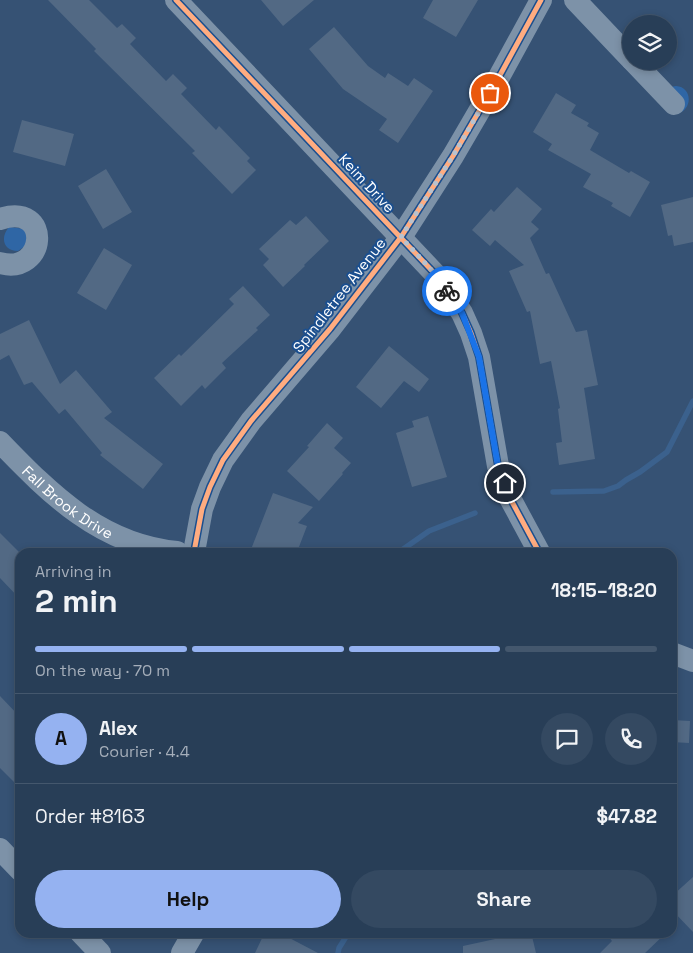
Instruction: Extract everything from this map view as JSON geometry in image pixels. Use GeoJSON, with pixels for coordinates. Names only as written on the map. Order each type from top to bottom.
{"type":"FeatureCollection","features":[{"type":"Feature","properties":{"kind":"street","name":"Keim Drive"},"geometry":{"type":"LineString","coordinates":[[176,0],[437,276],[462,313],[479,357],[498,466],[511,500],[537,548]]}},
{"type":"Feature","properties":{"kind":"street","name":"Spindletree Avenue"},"geometry":{"type":"LineString","coordinates":[[195,548],[202,509],[223,460],[251,421],[330,329],[401,237],[453,156],[499,78],[541,0]]}},
{"type":"Feature","properties":{"kind":"street"},"geometry":{"type":"LineString","coordinates":[[575,0],[622,49]]}},
{"type":"Feature","properties":{"kind":"street"},"geometry":{"type":"LineString","coordinates":[[642,70],[674,104]]}},
{"type":"Feature","properties":{"kind":"street"},"geometry":{"type":"LineString","coordinates":[[0,219],[12,215],[22,216],[31,223],[36,231],[38,241],[35,251],[26,259],[16,264],[6,265],[0,263]]}},
{"type":"Feature","properties":{"kind":"street","name":"Fall Brook Drive"},"geometry":{"type":"LineString","coordinates":[[0,442],[57,499],[93,524],[120,538],[154,548]]}},
{"type":"Feature","properties":{"kind":"street"},"geometry":{"type":"LineString","coordinates":[[677,655],[693,661]]}},
{"type":"Feature","properties":{"kind":"street"},"geometry":{"type":"LineString","coordinates":[[0,849],[15,865]]}},
{"type":"Feature","properties":{"kind":"street"},"geometry":{"type":"LineString","coordinates":[[86,938],[100,953]]}},
{"type":"Feature","properties":{"kind":"street"},"geometry":{"type":"LineString","coordinates":[[182,953],[191,938]]}},
{"type":"Feature","properties":{"kind":"shaded area"},"geometry":{"type":"Polygon","coordinates":[[[676,86],[686,90],[689,99],[686,108],[676,114],[671,87],[676,86]]]}},
{"type":"Feature","properties":{"kind":"shaded area"},"geometry":{"type":"Polygon","coordinates":[[[9,227],[25,229],[28,244],[18,251],[9,249],[4,243],[4,235],[9,227]]]}},
{"type":"Feature","properties":{"kind":"building"},"geometry":{"type":"Polygon","coordinates":[[[48,0],[89,0],[117,28],[122,24],[136,38],[130,44],[166,81],[173,74],[187,88],[181,94],[216,130],[219,126],[250,158],[247,161],[256,170],[232,194],[192,153],[195,151],[94,51],[96,49],[48,0]]]}},
{"type":"Feature","properties":{"kind":"building"},"geometry":{"type":"Polygon","coordinates":[[[261,0],[314,0],[283,26],[261,0]]]}},
{"type":"Feature","properties":{"kind":"building"},"geometry":{"type":"Polygon","coordinates":[[[433,0],[478,0],[456,37],[423,18],[433,0]]]}},
{"type":"Feature","properties":{"kind":"building"},"geometry":{"type":"Polygon","coordinates":[[[334,27],[368,66],[385,78],[388,73],[408,86],[414,78],[433,91],[398,143],[379,130],[387,119],[343,89],[309,49],[334,27]]]}},
{"type":"Feature","properties":{"kind":"building"},"geometry":{"type":"Polygon","coordinates":[[[556,93],[576,105],[571,113],[589,123],[587,126],[599,133],[590,150],[629,173],[631,171],[650,182],[630,217],[611,206],[613,203],[583,187],[591,174],[548,150],[552,144],[533,132],[556,93]]]}},
{"type":"Feature","properties":{"kind":"building"},"geometry":{"type":"Polygon","coordinates":[[[22,120],[74,134],[65,166],[13,152],[22,120]]]}},
{"type":"Feature","properties":{"kind":"building"},"geometry":{"type":"Polygon","coordinates":[[[106,169],[132,212],[103,229],[78,186],[106,169]]]}},
{"type":"Feature","properties":{"kind":"building"},"geometry":{"type":"Polygon","coordinates":[[[517,187],[542,209],[531,222],[539,229],[530,238],[546,274],[549,273],[576,332],[587,330],[598,385],[584,388],[595,459],[559,465],[556,443],[562,442],[558,409],[560,408],[551,361],[540,364],[530,311],[527,312],[509,271],[524,265],[495,240],[490,246],[472,230],[491,209],[494,212],[517,187]]]}},
{"type":"Feature","properties":{"kind":"building"},"geometry":{"type":"Polygon","coordinates":[[[693,197],[693,242],[674,246],[672,235],[668,236],[661,205],[693,197]]]}},
{"type":"Feature","properties":{"kind":"building"},"geometry":{"type":"Polygon","coordinates":[[[306,216],[329,241],[283,287],[263,265],[269,259],[259,249],[290,220],[296,225],[306,216]]]}},
{"type":"Feature","properties":{"kind":"building"},"geometry":{"type":"Polygon","coordinates":[[[104,248],[132,265],[106,310],[77,293],[104,248]]]}},
{"type":"Feature","properties":{"kind":"building"},"geometry":{"type":"Polygon","coordinates":[[[243,286],[270,315],[256,328],[258,330],[222,363],[226,368],[205,389],[202,385],[181,406],[154,378],[179,354],[181,356],[234,304],[229,299],[243,286]]]}},
{"type":"Feature","properties":{"kind":"building"},"geometry":{"type":"Polygon","coordinates":[[[29,320],[60,384],[76,370],[112,412],[104,418],[163,464],[143,489],[100,455],[102,453],[65,409],[59,414],[32,382],[24,385],[9,355],[0,360],[0,334],[29,320]]]}},
{"type":"Feature","properties":{"kind":"building"},"geometry":{"type":"Polygon","coordinates":[[[389,346],[429,379],[419,392],[404,381],[381,408],[356,387],[389,346]]]}},
{"type":"Feature","properties":{"kind":"building"},"geometry":{"type":"Polygon","coordinates":[[[428,416],[447,477],[412,487],[396,433],[414,427],[412,421],[428,416]]]}},
{"type":"Feature","properties":{"kind":"building"},"geometry":{"type":"Polygon","coordinates":[[[327,423],[343,438],[334,448],[351,463],[319,501],[287,471],[309,447],[307,446],[327,423]]]}},
{"type":"Feature","properties":{"kind":"building"},"geometry":{"type":"Polygon","coordinates":[[[273,493],[313,507],[298,523],[307,526],[299,548],[252,548],[273,493]]]}},
{"type":"Feature","properties":{"kind":"building"},"geometry":{"type":"Polygon","coordinates":[[[0,533],[15,548],[15,594],[0,578],[0,533]]]}},
{"type":"Feature","properties":{"kind":"building"},"geometry":{"type":"Polygon","coordinates":[[[0,696],[15,712],[15,783],[0,768],[0,696]]]}},
{"type":"Feature","properties":{"kind":"building"},"geometry":{"type":"Polygon","coordinates":[[[677,720],[690,721],[689,743],[677,742],[677,720]]]}},
{"type":"Feature","properties":{"kind":"building"},"geometry":{"type":"Polygon","coordinates":[[[693,877],[693,932],[677,915],[677,891],[693,877]]]}},
{"type":"Feature","properties":{"kind":"building"},"geometry":{"type":"Polygon","coordinates":[[[262,938],[289,938],[318,953],[255,953],[262,938]]]}},
{"type":"Feature","properties":{"kind":"building"},"geometry":{"type":"Polygon","coordinates":[[[500,938],[532,938],[536,953],[463,953],[463,946],[500,938]]]}},
{"type":"Feature","properties":{"kind":"building"},"geometry":{"type":"Polygon","coordinates":[[[610,938],[661,938],[645,953],[600,953],[612,941],[610,938]]]}},
{"type":"Feature","properties":{"kind":"waterway"},"geometry":{"type":"LineString","coordinates":[[553,492],[604,491],[618,486],[640,472],[667,452],[693,401]]}},
{"type":"Feature","properties":{"kind":"waterway"},"geometry":{"type":"LineString","coordinates":[[405,548],[429,531],[475,513]]}},
{"type":"Feature","properties":{"kind":"waterway"},"geometry":{"type":"LineString","coordinates":[[338,953],[345,938]]}},
{"type":"Feature","properties":{"kind":"cycle path"},"geometry":{"type":"LineString","coordinates":[[176,0],[437,276],[462,313],[479,357],[498,466],[511,500],[537,548]]}},
{"type":"Feature","properties":{"kind":"cycle path"},"geometry":{"type":"LineString","coordinates":[[195,548],[202,509],[223,460],[251,421],[330,329],[401,237],[453,156],[541,0]]}},
{"type":"Feature","properties":{"kind":"way so far"},"geometry":{"type":"LineString","coordinates":[[447,291],[437,276],[401,237],[453,156],[490,93]]}},
{"type":"Feature","properties":{"kind":"route"},"geometry":{"type":"LineString","coordinates":[[447,291],[462,313],[479,357],[498,466],[505,483]]}}]}
